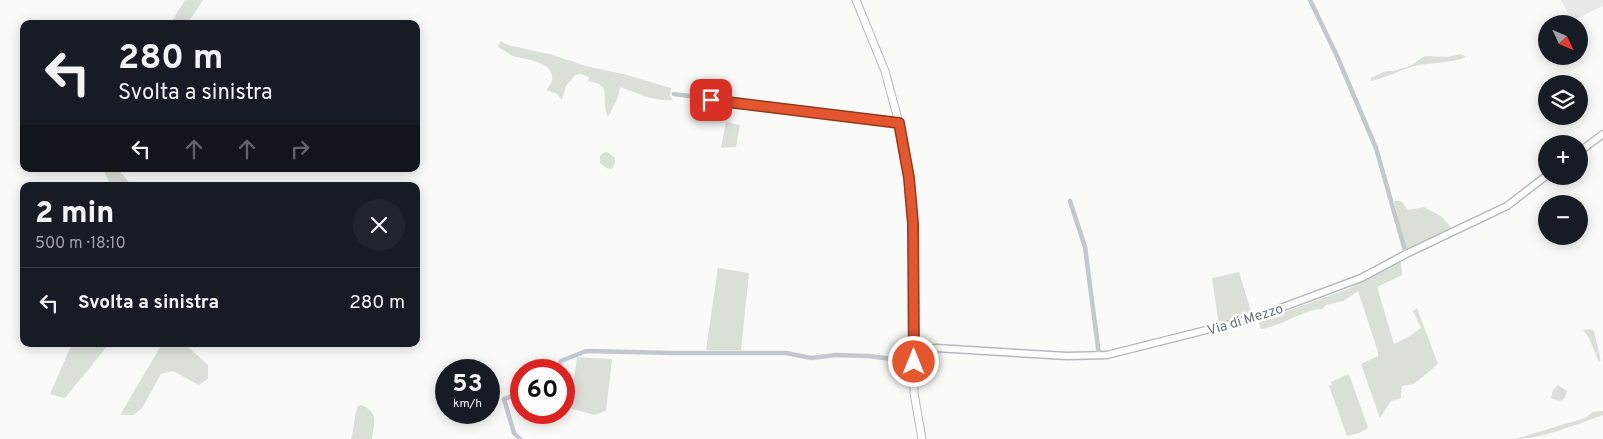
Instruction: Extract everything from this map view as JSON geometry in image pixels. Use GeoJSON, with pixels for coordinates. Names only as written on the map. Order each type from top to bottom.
{"type":"FeatureCollection","features":[{"type":"Feature","properties":{"kind":"main road"},"geometry":{"type":"LineString","coordinates":[[856,0],[885,72],[899,123],[909,178],[913,224],[914,393],[922,439]]}},
{"type":"Feature","properties":{"kind":"main road"},"geometry":{"type":"LineString","coordinates":[[1588,145],[1603,134]]}},
{"type":"Feature","properties":{"kind":"main road","name":"Via di Mezzo"},"geometry":{"type":"LineString","coordinates":[[914,350],[936,348],[1067,356],[1107,355],[1254,318],[1361,278],[1406,254],[1507,206],[1538,182]]}},
{"type":"Feature","properties":{"kind":"street"},"geometry":{"type":"LineString","coordinates":[[1310,0],[1341,64],[1376,148],[1406,254]]}},
{"type":"Feature","properties":{"kind":"street"},"geometry":{"type":"LineString","coordinates":[[674,94],[899,123]]}},
{"type":"Feature","properties":{"kind":"street"},"geometry":{"type":"LineString","coordinates":[[1070,201],[1085,247],[1099,355]]}},
{"type":"Feature","properties":{"kind":"street"},"geometry":{"type":"LineString","coordinates":[[566,359],[586,351],[786,353],[810,358],[844,355],[914,362]]}},
{"type":"Feature","properties":{"kind":"street"},"geometry":{"type":"LineString","coordinates":[[510,397],[504,399],[510,419]]}},
{"type":"Feature","properties":{"kind":"street"},"geometry":{"type":"LineString","coordinates":[[511,424],[514,433],[520,439]]}},
{"type":"Feature","properties":{"kind":"shaded area"},"geometry":{"type":"Polygon","coordinates":[[[185,0],[203,0],[190,20],[173,20],[185,0]]]}},
{"type":"Feature","properties":{"kind":"shaded area"},"geometry":{"type":"Polygon","coordinates":[[[1561,0],[1603,0],[1603,6],[1584,15],[1569,15],[1561,0]]]}},
{"type":"Feature","properties":{"kind":"shaded area"},"geometry":{"type":"Polygon","coordinates":[[[500,41],[508,45],[553,55],[586,66],[623,74],[671,88],[670,96],[673,100],[653,98],[620,87],[618,97],[608,117],[604,89],[596,83],[588,81],[589,77],[581,74],[575,75],[566,86],[562,100],[557,94],[547,90],[552,80],[552,74],[545,66],[509,54],[498,47],[500,41]]]}},
{"type":"Feature","properties":{"kind":"shaded area"},"geometry":{"type":"Polygon","coordinates":[[[1461,54],[1466,57],[1454,61],[1415,66],[1370,81],[1371,78],[1386,71],[1410,66],[1425,56],[1448,57],[1461,54]]]}},
{"type":"Feature","properties":{"kind":"shaded area"},"geometry":{"type":"Polygon","coordinates":[[[726,122],[740,125],[736,147],[721,148],[726,122]]]}},
{"type":"Feature","properties":{"kind":"shaded area"},"geometry":{"type":"Polygon","coordinates":[[[607,152],[615,158],[612,169],[606,168],[600,163],[600,156],[607,152]]]}},
{"type":"Feature","properties":{"kind":"shaded area"},"geometry":{"type":"Polygon","coordinates":[[[104,172],[120,172],[129,182],[109,182],[104,172]]]}},
{"type":"Feature","properties":{"kind":"shaded area"},"geometry":{"type":"Polygon","coordinates":[[[1394,201],[1401,201],[1408,210],[1424,207],[1442,217],[1454,231],[1407,253],[1394,201]]]}},
{"type":"Feature","properties":{"kind":"shaded area"},"geometry":{"type":"Polygon","coordinates":[[[1401,261],[1402,275],[1377,287],[1394,344],[1421,328],[1413,311],[1417,308],[1438,364],[1414,384],[1402,386],[1401,398],[1391,401],[1380,418],[1361,364],[1378,356],[1378,352],[1358,291],[1343,301],[1326,305],[1323,309],[1308,312],[1277,325],[1261,329],[1258,322],[1348,289],[1401,261]]]}},
{"type":"Feature","properties":{"kind":"shaded area"},"geometry":{"type":"Polygon","coordinates":[[[718,268],[749,273],[741,350],[706,350],[718,268]]]}},
{"type":"Feature","properties":{"kind":"shaded area"},"geometry":{"type":"Polygon","coordinates":[[[1239,272],[1253,318],[1219,326],[1212,278],[1239,272]]]}},
{"type":"Feature","properties":{"kind":"shaded area"},"geometry":{"type":"Polygon","coordinates":[[[1590,329],[1594,331],[1601,361],[1599,362],[1588,336],[1583,330],[1590,329]]]}},
{"type":"Feature","properties":{"kind":"shaded area"},"geometry":{"type":"Polygon","coordinates":[[[71,347],[107,347],[65,398],[50,394],[71,347]]]}},
{"type":"Feature","properties":{"kind":"shaded area"},"geometry":{"type":"Polygon","coordinates":[[[160,347],[188,347],[208,365],[208,379],[199,385],[173,371],[161,374],[142,408],[134,415],[120,415],[160,347]]]}},
{"type":"Feature","properties":{"kind":"shaded area"},"geometry":{"type":"Polygon","coordinates":[[[577,357],[612,359],[606,411],[594,415],[575,409],[577,357]]]}},
{"type":"Feature","properties":{"kind":"shaded area"},"geometry":{"type":"Polygon","coordinates":[[[1349,374],[1368,428],[1347,436],[1329,386],[1332,385],[1331,382],[1349,374]]]}},
{"type":"Feature","properties":{"kind":"shaded area"},"geometry":{"type":"Polygon","coordinates":[[[1558,385],[1567,391],[1564,399],[1560,401],[1551,398],[1553,390],[1558,385]]]}},
{"type":"Feature","properties":{"kind":"shaded area"},"geometry":{"type":"Polygon","coordinates":[[[361,405],[371,411],[373,415],[372,439],[351,439],[356,410],[361,405]]]}},
{"type":"Feature","properties":{"kind":"shaded area"},"geometry":{"type":"Polygon","coordinates":[[[1603,411],[1603,415],[1560,430],[1537,437],[1515,439],[1585,418],[1593,412],[1603,411]]]}},
{"type":"Feature","properties":{"kind":"route"},"geometry":{"type":"LineString","coordinates":[[711,100],[899,123],[909,178],[913,224],[914,362]]}}]}
